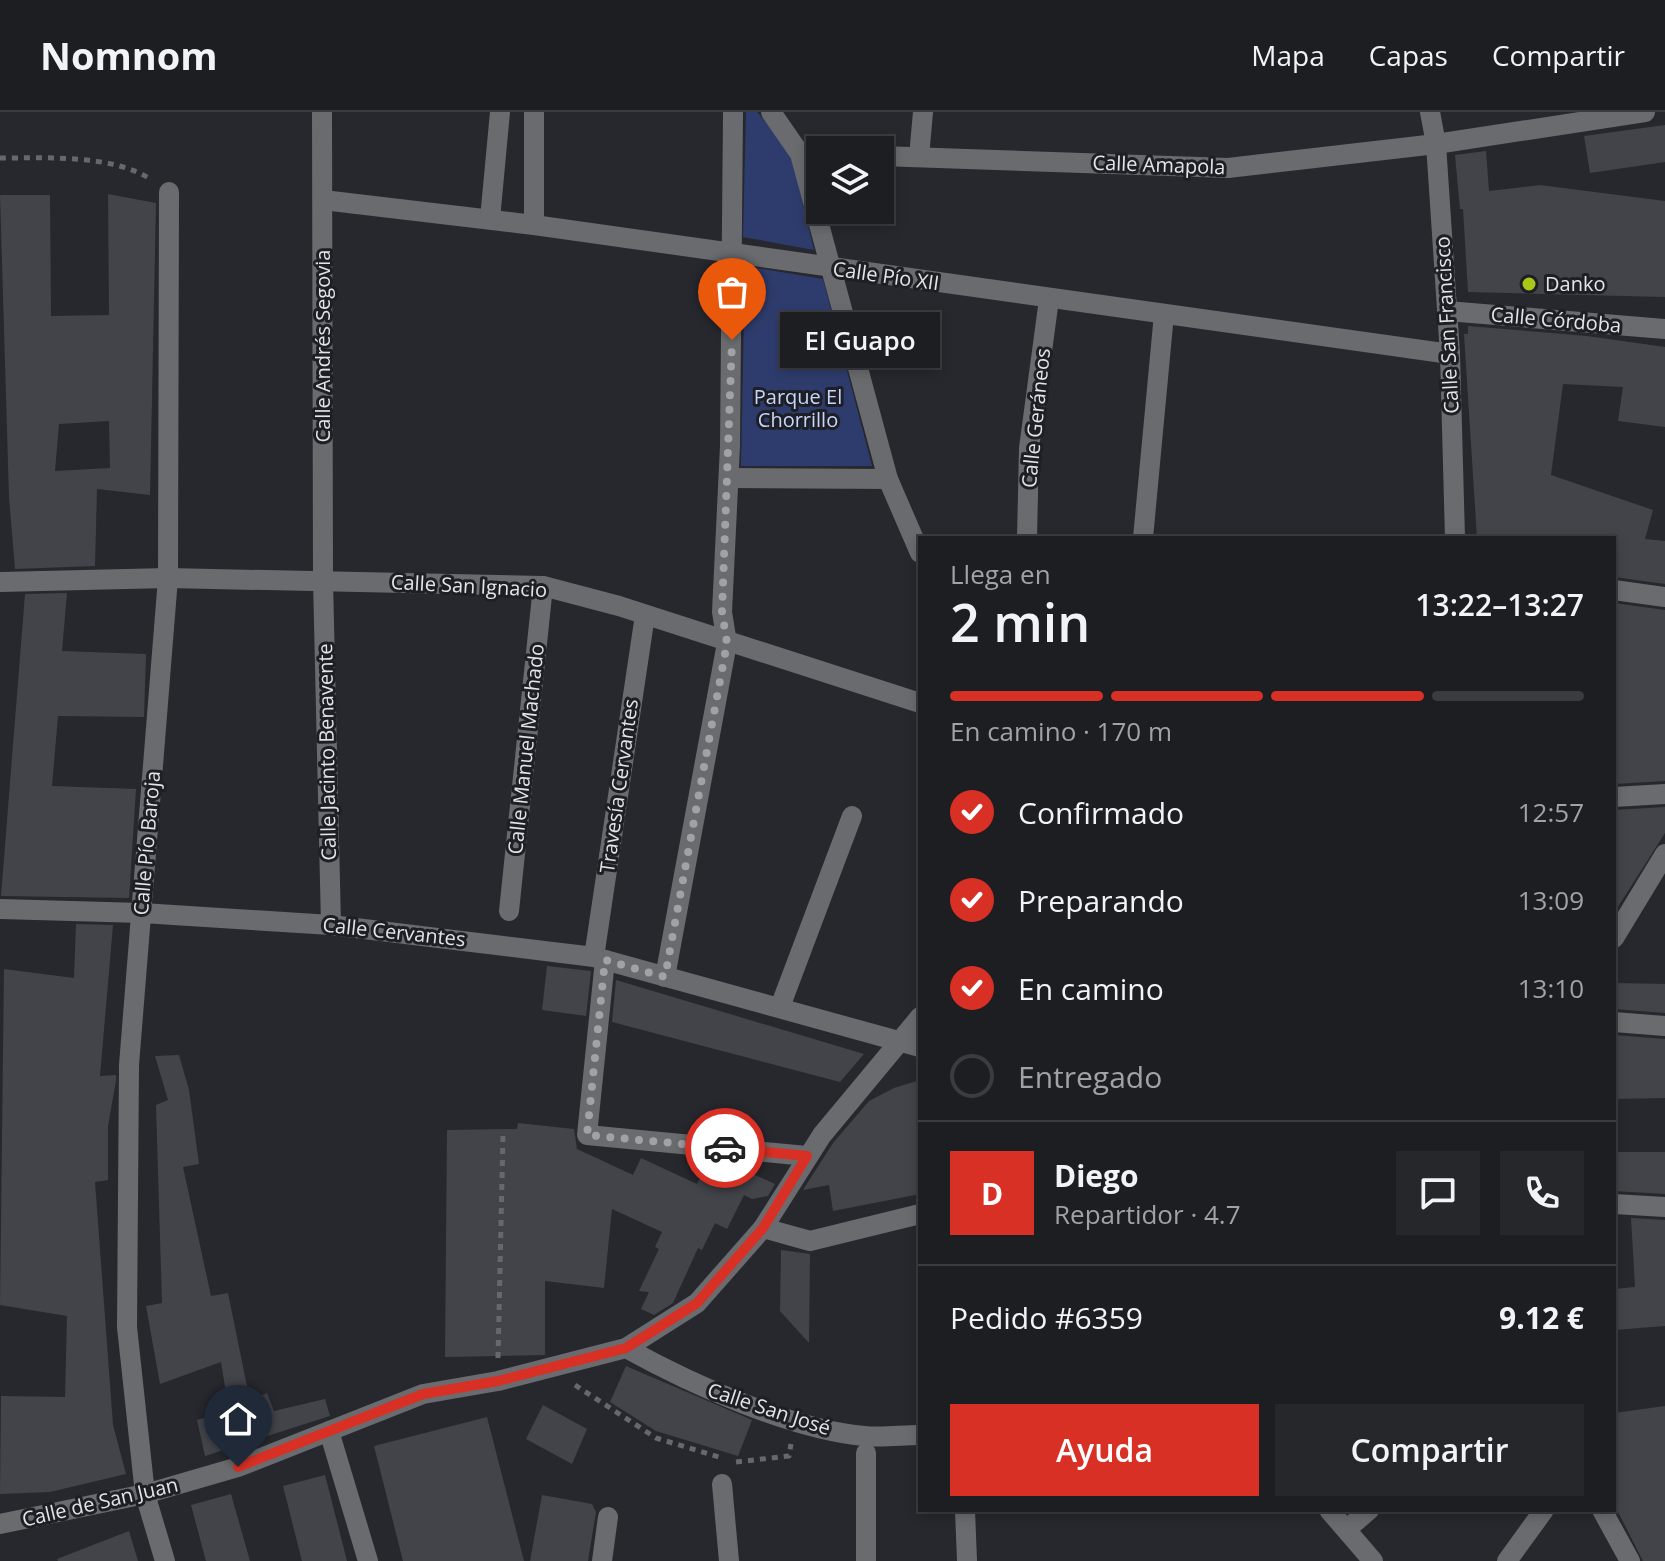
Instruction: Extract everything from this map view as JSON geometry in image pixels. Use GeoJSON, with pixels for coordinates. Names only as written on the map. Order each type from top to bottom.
{"type":"FeatureCollection","features":[{"type":"Feature","properties":{"kind":"street","name":"Calle Andrés Segovia"},"geometry":{"type":"LineString","coordinates":[[322,112],[323,580]]}},
{"type":"Feature","properties":{"kind":"street"},"geometry":{"type":"LineString","coordinates":[[490,219],[500,112]]}},
{"type":"Feature","properties":{"kind":"street"},"geometry":{"type":"LineString","coordinates":[[534,112],[534,225]]}},
{"type":"Feature","properties":{"kind":"street"},"geometry":{"type":"LineString","coordinates":[[665,977],[727,643],[722,612],[729,478],[733,112]]}},
{"type":"Feature","properties":{"kind":"street"},"geometry":{"type":"LineString","coordinates":[[771,112],[806,151]]}},
{"type":"Feature","properties":{"kind":"street"},"geometry":{"type":"LineString","coordinates":[[919,157],[923,112]]}},
{"type":"Feature","properties":{"kind":"street","name":"Calle San Francisco"},"geometry":{"type":"LineString","coordinates":[[1430,112],[1436,144],[1450,354],[1455,536]]}},
{"type":"Feature","properties":{"kind":"street","name":"Calle Amapola"},"geometry":{"type":"LineString","coordinates":[[894,156],[1228,168],[1436,144],[1593,117],[1645,112]]}},
{"type":"Feature","properties":{"kind":"street","name":"Calle Pío Baroja"},"geometry":{"type":"LineString","coordinates":[[165,1561],[145,1494],[127,1327],[129,1065],[168,578],[169,192]]}},
{"type":"Feature","properties":{"kind":"street","name":"Calle Pío XII"},"geometry":{"type":"LineString","coordinates":[[323,200],[534,225],[1450,354]]}},
{"type":"Feature","properties":{"kind":"street"},"geometry":{"type":"LineString","coordinates":[[823,224],[832,268],[888,479],[918,548]]}},
{"type":"Feature","properties":{"kind":"street","name":"Calle Geráneos"},"geometry":{"type":"LineString","coordinates":[[1027,536],[1029,448],[1049,299]]}},
{"type":"Feature","properties":{"kind":"street","name":"Calle Córdoba"},"geometry":{"type":"LineString","coordinates":[[1447,311],[1665,329]]}},
{"type":"Feature","properties":{"kind":"street"},"geometry":{"type":"LineString","coordinates":[[1143,536],[1164,314]]}},
{"type":"Feature","properties":{"kind":"street"},"geometry":{"type":"LineString","coordinates":[[729,478],[888,479]]}},
{"type":"Feature","properties":{"kind":"street","name":"Calle San Ignacio"},"geometry":{"type":"LineString","coordinates":[[0,582],[168,578],[543,586],[645,615],[918,702]]}},
{"type":"Feature","properties":{"kind":"street","name":"Calle Jacinto Benavente"},"geometry":{"type":"LineString","coordinates":[[323,580],[331,925]]}},
{"type":"Feature","properties":{"kind":"street","name":"Calle Manuel Machado"},"geometry":{"type":"LineString","coordinates":[[509,911],[543,586]]}},
{"type":"Feature","properties":{"kind":"street"},"geometry":{"type":"LineString","coordinates":[[1616,590],[1665,597]]}},
{"type":"Feature","properties":{"kind":"street","name":"Travesía Cervantes"},"geometry":{"type":"LineString","coordinates":[[645,615],[599,959],[587,1135],[807,1156]]}},
{"type":"Feature","properties":{"kind":"street"},"geometry":{"type":"LineString","coordinates":[[1616,797],[1665,794]]}},
{"type":"Feature","properties":{"kind":"street"},"geometry":{"type":"LineString","coordinates":[[780,1007],[852,816]]}},
{"type":"Feature","properties":{"kind":"street"},"geometry":{"type":"LineString","coordinates":[[1616,935],[1665,854]]}},
{"type":"Feature","properties":{"kind":"street","name":"Calle Cervantes"},"geometry":{"type":"LineString","coordinates":[[0,909],[142,913],[331,925],[599,959],[910,1044]]}},
{"type":"Feature","properties":{"kind":"street","name":"Calle de San Juan"},"geometry":{"type":"LineString","coordinates":[[0,1524],[145,1494],[238,1467],[423,1394],[498,1381],[626,1348],[697,1303],[763,1228],[807,1156],[910,1044],[918,1022]]}},
{"type":"Feature","properties":{"kind":"street"},"geometry":{"type":"LineString","coordinates":[[1616,1022],[1665,1026]]}},
{"type":"Feature","properties":{"kind":"street"},"geometry":{"type":"LineString","coordinates":[[1616,1204],[1665,1207]]}},
{"type":"Feature","properties":{"kind":"street"},"geometry":{"type":"LineString","coordinates":[[763,1228],[810,1241],[918,1214]]}},
{"type":"Feature","properties":{"kind":"street","name":"Calle San José"},"geometry":{"type":"LineString","coordinates":[[626,1348],[692,1384],[795,1420],[866,1437],[918,1435]]}},
{"type":"Feature","properties":{"kind":"street"},"geometry":{"type":"LineString","coordinates":[[329,1431],[368,1561]]}},
{"type":"Feature","properties":{"kind":"street"},"geometry":{"type":"LineString","coordinates":[[866,1453],[866,1561]]}},
{"type":"Feature","properties":{"kind":"street"},"geometry":{"type":"LineString","coordinates":[[722,1484],[729,1561]]}},
{"type":"Feature","properties":{"kind":"street"},"geometry":{"type":"LineString","coordinates":[[965,1512],[967,1561]]}},
{"type":"Feature","properties":{"kind":"street"},"geometry":{"type":"LineString","coordinates":[[1331,1512],[1373,1561]]}},
{"type":"Feature","properties":{"kind":"street"},"geometry":{"type":"LineString","coordinates":[[1347,1529],[1367,1512]]}},
{"type":"Feature","properties":{"kind":"street"},"geometry":{"type":"LineString","coordinates":[[1507,1561],[1543,1512]]}},
{"type":"Feature","properties":{"kind":"street"},"geometry":{"type":"LineString","coordinates":[[1603,1512],[1630,1561]]}},
{"type":"Feature","properties":{"kind":"street"},"geometry":{"type":"LineString","coordinates":[[602,1561],[608,1517]]}},
{"type":"Feature","properties":{"kind":"path"},"geometry":{"type":"LineString","coordinates":[[0,158],[69,158],[137,171],[169,192]]}},
{"type":"Feature","properties":{"kind":"path"},"geometry":{"type":"LineString","coordinates":[[498,1381],[503,1135]]}},
{"type":"Feature","properties":{"kind":"path"},"geometry":{"type":"LineString","coordinates":[[538,1370],[567,1379],[656,1438],[737,1463],[789,1456],[795,1420]]}},
{"type":"Feature","properties":{"kind":"green space"},"geometry":{"type":"Polygon","coordinates":[[[746,112],[757,112],[776,134],[793,162],[814,250],[743,237],[746,112]]]}},
{"type":"Feature","properties":{"kind":"green space","name":"Parque El Chorrillo"},"geometry":{"type":"Polygon","coordinates":[[[745,266],[823,279],[872,466],[741,466],[745,266]]]}},
{"type":"Feature","properties":{"kind":"building"},"geometry":{"type":"Polygon","coordinates":[[[1665,125],[1665,162],[1590,173],[1584,136],[1665,125]]]}},
{"type":"Feature","properties":{"kind":"building"},"geometry":{"type":"Polygon","coordinates":[[[1486,151],[1489,191],[1540,185],[1665,201],[1665,297],[1468,292],[1463,209],[1460,209],[1455,155],[1486,151]]]}},
{"type":"Feature","properties":{"kind":"building"},"geometry":{"type":"Polygon","coordinates":[[[108,194],[156,203],[150,495],[97,489],[95,566],[15,569],[9,497],[0,195],[50,195],[51,316],[109,315],[108,194]],[[109,421],[59,424],[55,471],[110,468],[109,421]]]}},
{"type":"Feature","properties":{"kind":"building"},"geometry":{"type":"Polygon","coordinates":[[[1468,326],[1587,336],[1665,347],[1665,427],[1618,421],[1623,387],[1563,384],[1551,475],[1653,510],[1645,539],[1665,541],[1665,584],[1616,577],[1616,536],[1477,536],[1464,334],[1468,334],[1468,326]]]}},
{"type":"Feature","properties":{"kind":"building"},"geometry":{"type":"Polygon","coordinates":[[[67,593],[62,651],[146,654],[144,717],[58,716],[52,786],[136,789],[129,898],[1,896],[25,594],[67,593]]]}},
{"type":"Feature","properties":{"kind":"building"},"geometry":{"type":"Polygon","coordinates":[[[1616,603],[1665,610],[1665,781],[1616,784],[1616,603]]]}},
{"type":"Feature","properties":{"kind":"building"},"geometry":{"type":"Polygon","coordinates":[[[1665,807],[1665,833],[1616,910],[1616,810],[1665,807]]]}},
{"type":"Feature","properties":{"kind":"building"},"geometry":{"type":"Polygon","coordinates":[[[76,924],[113,925],[100,1076],[116,1075],[116,1081],[108,1126],[108,1180],[95,1182],[113,1425],[126,1474],[50,1492],[0,1494],[1,1396],[65,1397],[67,1316],[0,1305],[4,969],[74,978],[76,924]]]}},
{"type":"Feature","properties":{"kind":"building"},"geometry":{"type":"Polygon","coordinates":[[[547,966],[591,971],[586,1016],[542,1010],[547,966]]]}},
{"type":"Feature","properties":{"kind":"building"},"geometry":{"type":"Polygon","coordinates":[[[616,980],[864,1054],[840,1082],[612,1022],[616,980]]]}},
{"type":"Feature","properties":{"kind":"building"},"geometry":{"type":"Polygon","coordinates":[[[1616,983],[1665,984],[1665,1013],[1616,1009],[1616,983]]]}},
{"type":"Feature","properties":{"kind":"building"},"geometry":{"type":"Polygon","coordinates":[[[1616,1035],[1665,1039],[1665,1098],[1616,1099],[1616,1035]]]}},
{"type":"Feature","properties":{"kind":"building"},"geometry":{"type":"Polygon","coordinates":[[[179,1055],[189,1090],[199,1164],[183,1167],[211,1296],[228,1293],[250,1401],[267,1393],[274,1411],[325,1399],[330,1416],[205,1456],[197,1420],[229,1411],[221,1362],[160,1384],[146,1306],[162,1303],[156,1105],[168,1100],[155,1056],[179,1055]]]}},
{"type":"Feature","properties":{"kind":"building"},"geometry":{"type":"Polygon","coordinates":[[[918,1081],[918,1194],[833,1211],[829,1185],[803,1190],[833,1143],[869,1101],[894,1088],[918,1081]]]}},
{"type":"Feature","properties":{"kind":"building"},"geometry":{"type":"Polygon","coordinates":[[[518,1123],[574,1129],[577,1149],[633,1175],[641,1158],[697,1184],[707,1163],[726,1172],[729,1163],[775,1184],[768,1196],[752,1199],[744,1195],[727,1229],[715,1223],[702,1250],[698,1248],[673,1303],[654,1315],[641,1309],[649,1292],[639,1291],[659,1249],[655,1247],[662,1232],[612,1209],[604,1288],[545,1281],[545,1355],[445,1357],[447,1130],[517,1129],[518,1123]]]}},
{"type":"Feature","properties":{"kind":"building"},"geometry":{"type":"Polygon","coordinates":[[[1616,1152],[1665,1152],[1665,1194],[1616,1191],[1616,1152]]]}},
{"type":"Feature","properties":{"kind":"building"},"geometry":{"type":"Polygon","coordinates":[[[1631,1218],[1665,1220],[1665,1326],[1616,1330],[1616,1289],[1635,1287],[1631,1218]]]}},
{"type":"Feature","properties":{"kind":"building"},"geometry":{"type":"Polygon","coordinates":[[[781,1250],[810,1254],[809,1343],[780,1311],[781,1250]]]}},
{"type":"Feature","properties":{"kind":"building"},"geometry":{"type":"Polygon","coordinates":[[[626,1366],[752,1420],[738,1456],[656,1431],[610,1402],[626,1366]]]}},
{"type":"Feature","properties":{"kind":"building"},"geometry":{"type":"Polygon","coordinates":[[[543,1405],[587,1429],[572,1464],[526,1439],[543,1405]]]}},
{"type":"Feature","properties":{"kind":"building"},"geometry":{"type":"Polygon","coordinates":[[[1665,1406],[1665,1561],[1643,1561],[1616,1508],[1616,1413],[1665,1406]]]}},
{"type":"Feature","properties":{"kind":"building"},"geometry":{"type":"Polygon","coordinates":[[[487,1417],[524,1561],[403,1561],[374,1446],[487,1417]]]}},
{"type":"Feature","properties":{"kind":"building"},"geometry":{"type":"Polygon","coordinates":[[[325,1475],[347,1561],[302,1561],[283,1486],[325,1475]]]}},
{"type":"Feature","properties":{"kind":"building"},"geometry":{"type":"Polygon","coordinates":[[[231,1494],[250,1561],[206,1561],[191,1505],[231,1494]]]}},
{"type":"Feature","properties":{"kind":"building"},"geometry":{"type":"Polygon","coordinates":[[[542,1495],[592,1504],[596,1512],[588,1561],[530,1561],[542,1495]]]}},
{"type":"Feature","properties":{"kind":"building"},"geometry":{"type":"Polygon","coordinates":[[[129,1531],[138,1561],[57,1559],[129,1531]]]}},
{"type":"Feature","properties":{"kind":"way so far"},"geometry":{"type":"LineString","coordinates":[[725,1148],[587,1135],[605,960],[665,977],[727,643],[722,612],[732,340]]}},
{"type":"Feature","properties":{"kind":"place","name":"Danko"},"geometry":{"type":"Point","coordinates":[1529,284]}},
{"type":"Feature","properties":{"kind":"place","name":"El Guapo"},"geometry":{"type":"Point","coordinates":[732,340]}},
{"type":"Feature","properties":{"kind":"route"},"geometry":{"type":"LineString","coordinates":[[238,1467],[423,1394],[498,1381],[626,1348],[697,1303],[763,1228],[807,1156],[725,1148]]}}]}
